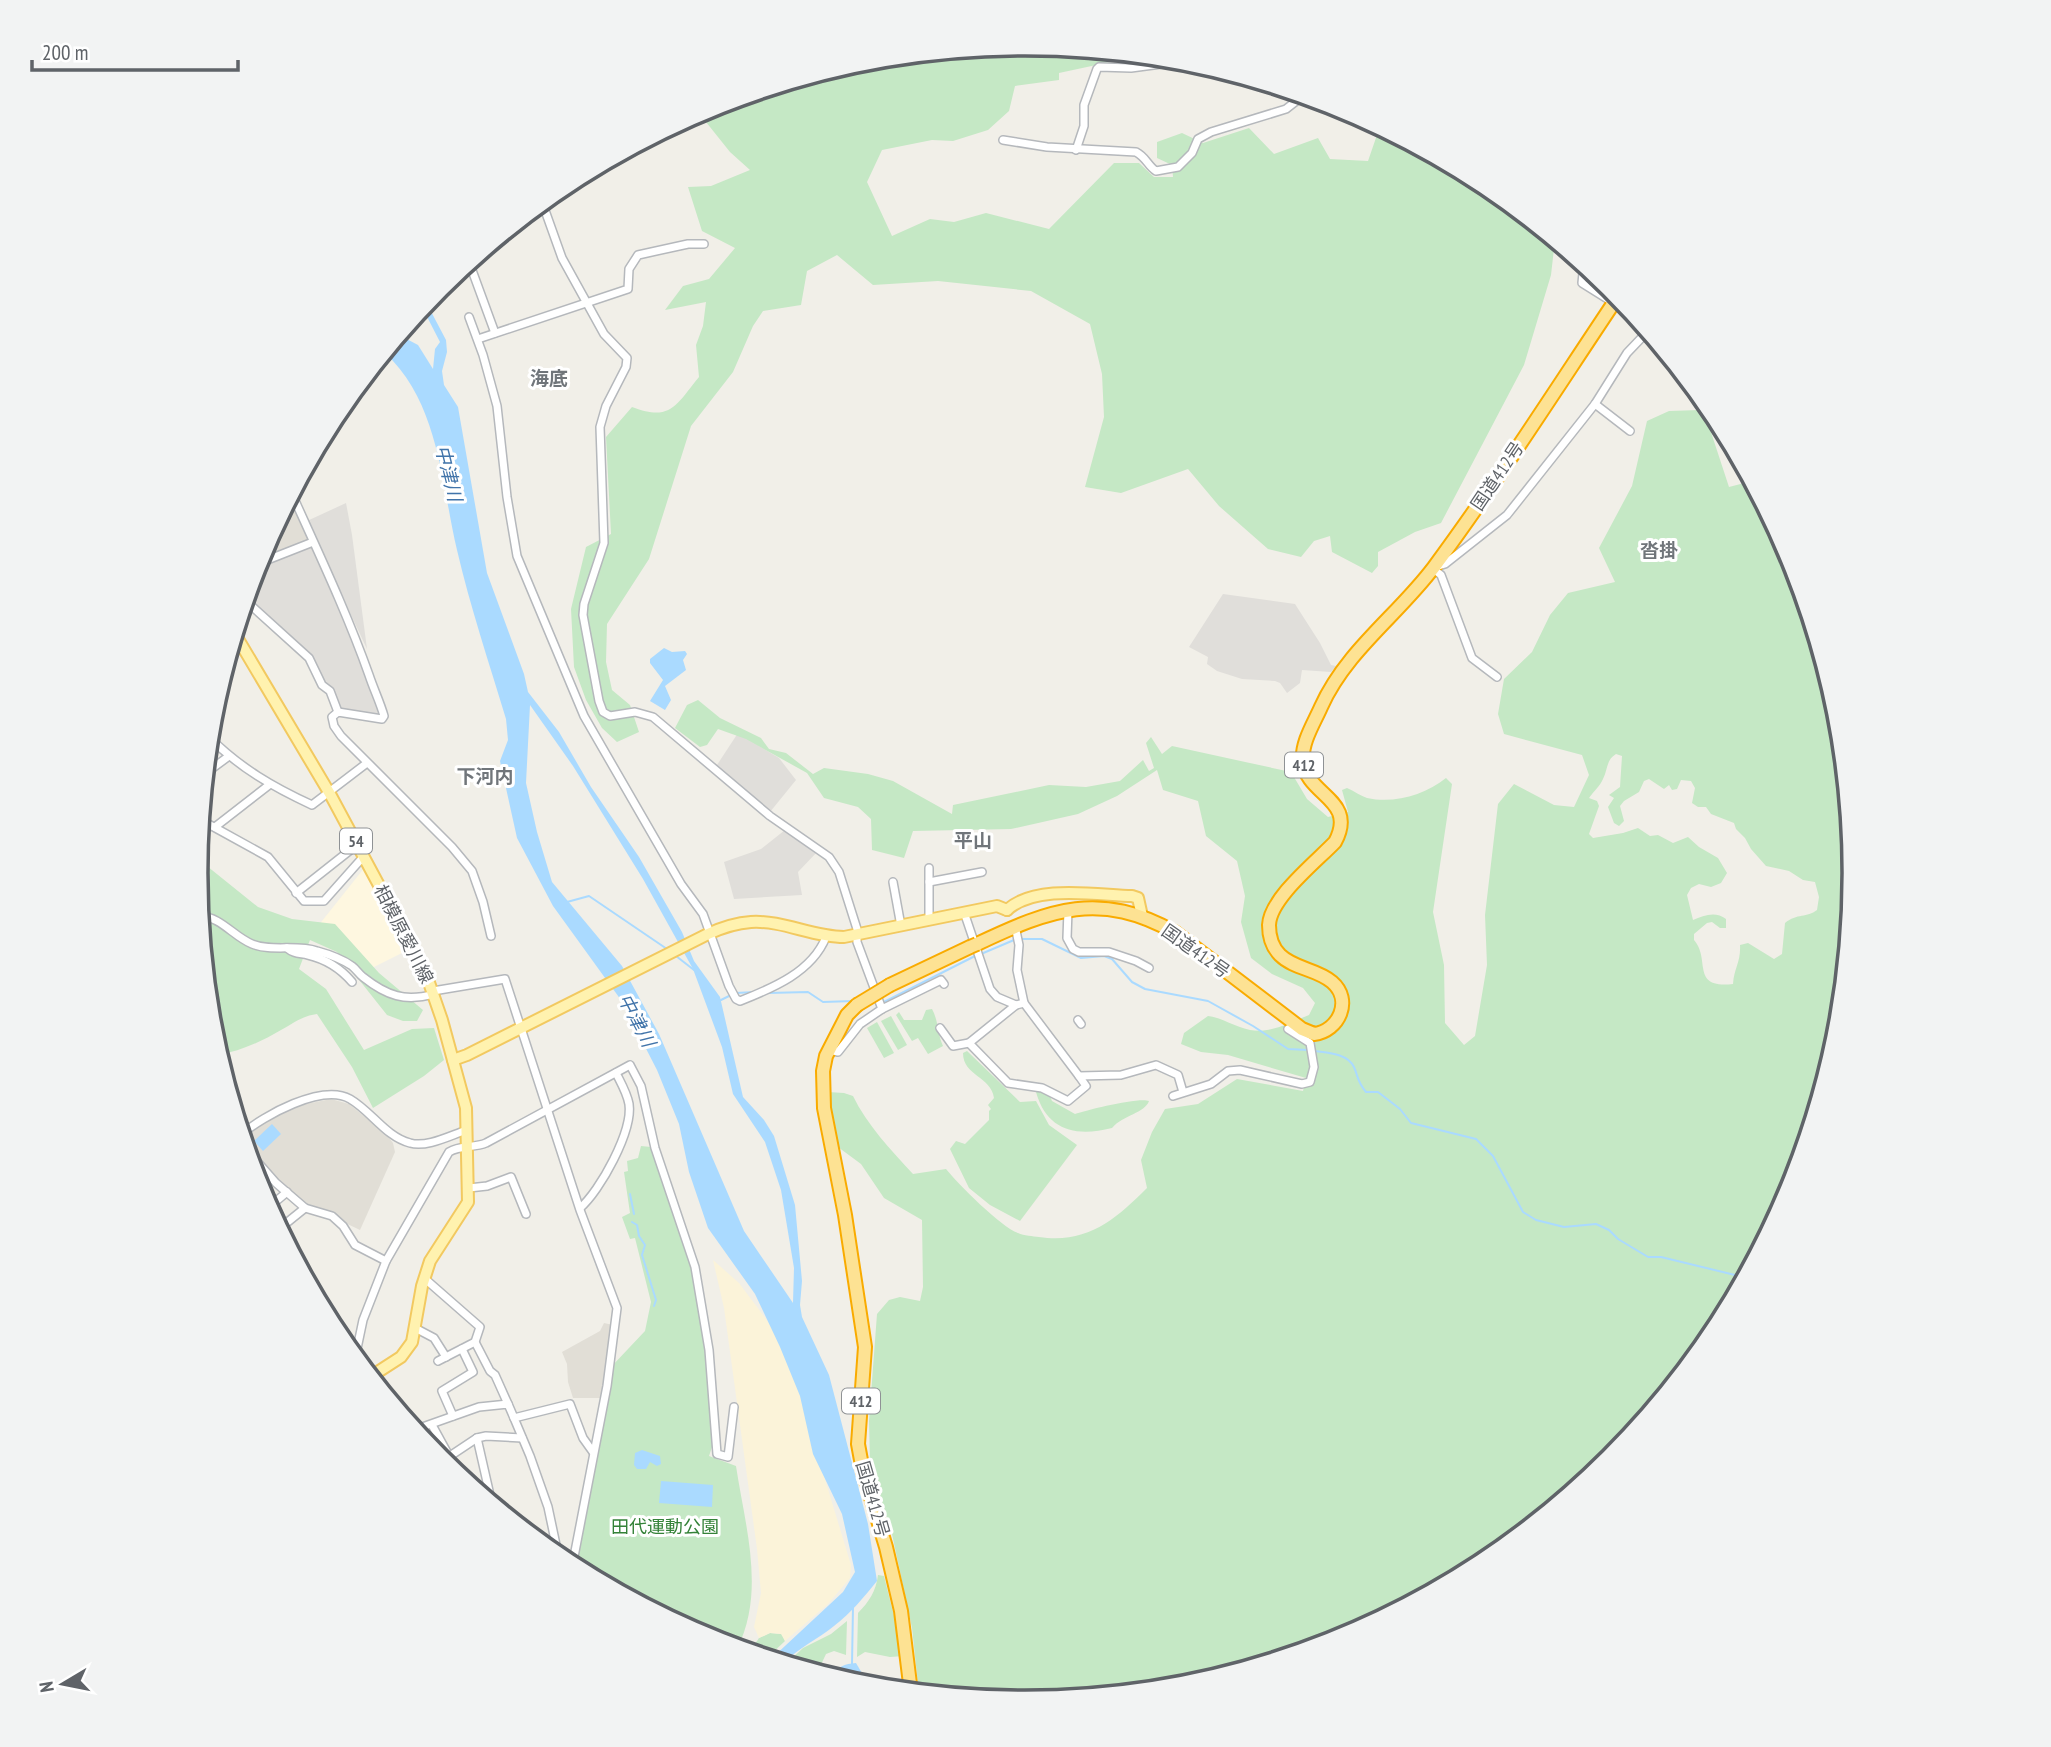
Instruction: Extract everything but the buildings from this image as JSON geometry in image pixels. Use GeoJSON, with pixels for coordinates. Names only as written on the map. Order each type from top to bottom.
{"type":"FeatureCollection","features":[{"type":"Feature","properties":{"kind":"highway","name":"国道412号"},"geometry":{"type":"LineString","coordinates":[[910,1682],[901,1611],[858,1444],[865,1347],[845,1215],[824,1108],[823,1071],[829,1050],[847,1015],[857,1005],[890,985],[1067,909],[1111,908],[1142,916],[1176,933],[1293,1029],[1314,1034],[1326,1031],[1338,1022],[1342,1005],[1339,992],[1331,981],[1289,962],[1275,950],[1270,936],[1273,908],[1335,842],[1340,833],[1338,809],[1308,777],[1303,750],[1324,699],[1337,676],[1432,568],[1613,305]]}},
{"type":"Feature","properties":{"kind":"main road","name":"相模原愛川線"},"geometry":{"type":"LineString","coordinates":[[241,644],[330,793],[425,971],[453,1060]]}},
{"type":"Feature","properties":{"kind":"main road"},"geometry":{"type":"LineString","coordinates":[[1007,910],[1022,899],[1052,893],[1132,895],[1138,898],[1142,916]]}},
{"type":"Feature","properties":{"kind":"main road"},"geometry":{"type":"LineString","coordinates":[[453,1060],[525,1027],[709,933],[738,924],[761,922],[826,937],[858,935],[997,906],[1007,910],[1016,930]]}},
{"type":"Feature","properties":{"kind":"main road","name":"54"},"geometry":{"type":"LineString","coordinates":[[378,1372],[404,1354],[412,1342],[424,1279],[435,1250],[468,1202],[466,1108],[453,1060]]}},
{"type":"Feature","properties":{"kind":"street"},"geometry":{"type":"LineString","coordinates":[[1076,150],[1084,125],[1084,105],[1097,69],[1148,66]]}},
{"type":"Feature","properties":{"kind":"street"},"geometry":{"type":"LineString","coordinates":[[1003,140],[1076,150],[1136,152],[1144,156],[1150,167],[1156,171],[1178,167],[1192,153],[1198,139],[1232,124],[1286,109],[1295,102]]}},
{"type":"Feature","properties":{"kind":"street"},"geometry":{"type":"LineString","coordinates":[[546,212],[562,258],[604,334],[627,358],[600,427],[604,543],[584,604],[583,615],[603,712],[610,716],[635,712],[653,717],[770,816],[822,850],[839,872],[858,942],[881,1005]]}},
{"type":"Feature","properties":{"kind":"street"},"geometry":{"type":"LineString","coordinates":[[478,339],[628,289],[629,269],[638,255],[688,244],[704,244]]}},
{"type":"Feature","properties":{"kind":"street"},"geometry":{"type":"LineString","coordinates":[[473,271],[495,333]]}},
{"type":"Feature","properties":{"kind":"street"},"geometry":{"type":"LineString","coordinates":[[1583,275],[1582,283],[1600,291]]}},
{"type":"Feature","properties":{"kind":"street"},"geometry":{"type":"LineString","coordinates":[[469,317],[497,407],[517,556],[583,716],[681,884],[703,914],[736,999],[740,1001],[756,995],[802,970],[820,950],[826,937]]}},
{"type":"Feature","properties":{"kind":"street"},"geometry":{"type":"LineString","coordinates":[[1432,568],[1445,564],[1507,514],[1595,404],[1627,353],[1642,337]]}},
{"type":"Feature","properties":{"kind":"street"},"geometry":{"type":"LineString","coordinates":[[1595,404],[1630,431]]}},
{"type":"Feature","properties":{"kind":"street"},"geometry":{"type":"LineString","coordinates":[[296,504],[357,639],[384,716],[382,719],[338,712],[331,717],[334,726],[472,871],[491,936]]}},
{"type":"Feature","properties":{"kind":"street"},"geometry":{"type":"LineString","coordinates":[[271,558],[313,542]]}},
{"type":"Feature","properties":{"kind":"street"},"geometry":{"type":"LineString","coordinates":[[1432,568],[1441,575],[1472,658],[1497,677]]}},
{"type":"Feature","properties":{"kind":"street"},"geometry":{"type":"LineString","coordinates":[[253,606],[309,658],[321,685],[330,691],[338,712]]}},
{"type":"Feature","properties":{"kind":"street"},"geometry":{"type":"LineString","coordinates":[[219,746],[269,785],[312,805],[367,763]]}},
{"type":"Feature","properties":{"kind":"street"},"geometry":{"type":"LineString","coordinates":[[215,766],[229,756]]}},
{"type":"Feature","properties":{"kind":"street"},"geometry":{"type":"LineString","coordinates":[[215,827],[269,785]]}},
{"type":"Feature","properties":{"kind":"street"},"geometry":{"type":"LineString","coordinates":[[210,825],[268,857],[304,901],[324,901],[364,856]]}},
{"type":"Feature","properties":{"kind":"street"},"geometry":{"type":"LineString","coordinates":[[296,893],[358,844]]}},
{"type":"Feature","properties":{"kind":"street"},"geometry":{"type":"LineString","coordinates":[[929,868],[929,920]]}},
{"type":"Feature","properties":{"kind":"street"},"geometry":{"type":"LineString","coordinates":[[929,882],[982,872]]}},
{"type":"Feature","properties":{"kind":"street"},"geometry":{"type":"LineString","coordinates":[[893,882],[898,891],[901,926]]}},
{"type":"Feature","properties":{"kind":"street"},"geometry":{"type":"LineString","coordinates":[[1067,909],[1067,938],[1074,960]]}},
{"type":"Feature","properties":{"kind":"street"},"geometry":{"type":"LineString","coordinates":[[964,912],[992,993],[1003,1000],[1020,1004]]}},
{"type":"Feature","properties":{"kind":"street"},"geometry":{"type":"LineString","coordinates":[[210,918],[256,946],[315,950],[336,958],[351,965],[381,989],[399,997],[411,999],[433,992],[505,979],[525,1027],[548,1110],[580,1208],[617,1308],[607,1386],[574,1555]]}},
{"type":"Feature","properties":{"kind":"street"},"geometry":{"type":"LineString","coordinates":[[969,1043],[1008,1083],[1042,1088],[1068,1101],[1086,1086],[1020,1004],[1017,970],[1019,944],[1016,930]]}},
{"type":"Feature","properties":{"kind":"street"},"geometry":{"type":"LineString","coordinates":[[287,948],[335,966],[352,982]]}},
{"type":"Feature","properties":{"kind":"street"},"geometry":{"type":"LineString","coordinates":[[1073,950],[1109,953],[1149,968]]}},
{"type":"Feature","properties":{"kind":"street"},"geometry":{"type":"LineString","coordinates":[[1107,962],[1109,953]]}},
{"type":"Feature","properties":{"kind":"street"},"geometry":{"type":"LineString","coordinates":[[829,1050],[838,1052],[860,1024],[881,1005],[942,980],[944,984]]}},
{"type":"Feature","properties":{"kind":"street"},"geometry":{"type":"LineString","coordinates":[[940,1028],[953,1046],[969,1043],[1020,1004]]}},
{"type":"Feature","properties":{"kind":"street"},"geometry":{"type":"LineString","coordinates":[[1173,1096],[1211,1084],[1228,1071],[1240,1070],[1307,1084],[1314,1073],[1310,1043],[1293,1029]]}},
{"type":"Feature","properties":{"kind":"street"},"geometry":{"type":"LineString","coordinates":[[358,1344],[363,1320],[386,1262],[449,1152],[486,1143],[630,1065],[641,1086],[656,1151],[695,1267],[709,1350],[717,1454],[728,1457],[734,1407]]}},
{"type":"Feature","properties":{"kind":"street"},"geometry":{"type":"LineString","coordinates":[[1079,1076],[1121,1075],[1156,1065],[1178,1075],[1183,1092]]}},
{"type":"Feature","properties":{"kind":"street"},"geometry":{"type":"LineString","coordinates":[[580,1208],[600,1185],[620,1146],[629,1114],[625,1093],[616,1073]]}},
{"type":"Feature","properties":{"kind":"street"},"geometry":{"type":"LineString","coordinates":[[249,1129],[290,1105],[335,1094],[350,1099],[395,1136],[410,1143],[424,1144],[467,1130]]}},
{"type":"Feature","properties":{"kind":"street"},"geometry":{"type":"LineString","coordinates":[[263,1166],[306,1208],[332,1216],[343,1226],[355,1245],[386,1262]]}},
{"type":"Feature","properties":{"kind":"street"},"geometry":{"type":"LineString","coordinates":[[469,1188],[487,1186],[511,1177],[526,1214]]}},
{"type":"Feature","properties":{"kind":"street"},"geometry":{"type":"LineString","coordinates":[[277,1201],[287,1192]]}},
{"type":"Feature","properties":{"kind":"street"},"geometry":{"type":"LineString","coordinates":[[287,1223],[306,1208]]}},
{"type":"Feature","properties":{"kind":"street"},"geometry":{"type":"LineString","coordinates":[[415,1328],[434,1339],[442,1359],[475,1342],[480,1326],[424,1279]]}},
{"type":"Feature","properties":{"kind":"street"},"geometry":{"type":"LineString","coordinates":[[475,1342],[490,1371],[495,1375],[514,1418],[548,1507],[555,1542]]}},
{"type":"Feature","properties":{"kind":"street"},"geometry":{"type":"LineString","coordinates":[[453,1416],[442,1391],[472,1372],[463,1349]]}},
{"type":"Feature","properties":{"kind":"street"},"geometry":{"type":"LineString","coordinates":[[424,1427],[479,1407],[508,1404]]}},
{"type":"Feature","properties":{"kind":"street"},"geometry":{"type":"LineString","coordinates":[[514,1418],[570,1404],[583,1438],[593,1451]]}},
{"type":"Feature","properties":{"kind":"street"},"geometry":{"type":"LineString","coordinates":[[432,1425],[447,1451]]}},
{"type":"Feature","properties":{"kind":"street"},"geometry":{"type":"LineString","coordinates":[[450,1455],[477,1438],[485,1436],[522,1438]]}},
{"type":"Feature","properties":{"kind":"street"},"geometry":{"type":"LineString","coordinates":[[477,1438],[489,1490]]}},
{"type":"Feature","properties":{"kind":"shaded area"},"geometry":{"type":"Polygon","coordinates":[[[346,503],[352,535],[367,649],[307,521],[346,503]]]}},
{"type":"Feature","properties":{"kind":"shaded area"},"geometry":{"type":"Polygon","coordinates":[[[294,508],[308,540],[274,553],[294,508]]]}},
{"type":"Feature","properties":{"kind":"shaded area"},"geometry":{"type":"Polygon","coordinates":[[[309,546],[313,547],[356,644],[380,711],[377,715],[340,709],[312,657],[254,604],[270,562],[309,546]]]}},
{"type":"Feature","properties":{"kind":"shaded area"},"geometry":{"type":"Polygon","coordinates":[[[1223,594],[1295,604],[1331,665],[1336,666],[1331,672],[1302,670],[1300,683],[1287,693],[1280,683],[1275,681],[1242,679],[1217,671],[1207,664],[1208,657],[1189,647],[1223,594]]]}},
{"type":"Feature","properties":{"kind":"shaded area"},"geometry":{"type":"Polygon","coordinates":[[[738,733],[779,758],[796,780],[770,812],[715,768],[738,733]]]}},
{"type":"Feature","properties":{"kind":"shaded area"},"geometry":{"type":"Polygon","coordinates":[[[785,830],[818,851],[798,872],[802,895],[734,899],[724,862],[761,849],[785,830]]]}},
{"type":"Feature","properties":{"kind":"shaded area"},"geometry":{"type":"Polygon","coordinates":[[[365,867],[408,950],[368,970],[318,926],[365,867]]]}},
{"type":"Feature","properties":{"kind":"shaded area"},"geometry":{"type":"Polygon","coordinates":[[[331,1099],[349,1104],[393,1143],[395,1152],[360,1230],[301,1202],[261,1163],[250,1133],[285,1112],[331,1099]]]}},
{"type":"Feature","properties":{"kind":"shaded area"},"geometry":{"type":"Polygon","coordinates":[[[604,1323],[613,1325],[601,1398],[573,1398],[562,1352],[600,1331],[604,1323]]]}},
{"type":"Feature","properties":{"kind":"green space"},"geometry":{"type":"Polygon","coordinates":[[[1026,56],[1114,61],[1059,73],[1059,80],[1015,86],[1009,111],[988,130],[953,141],[932,140],[882,150],[867,182],[892,236],[930,219],[954,222],[986,213],[1049,229],[1114,163],[1139,163],[1154,177],[1173,177],[1172,165],[1157,158],[1157,142],[1182,133],[1203,143],[1249,128],[1274,154],[1318,138],[1330,159],[1368,161],[1377,135],[1480,194],[1523,225],[1554,250],[1551,275],[1524,365],[1441,523],[1415,532],[1378,552],[1378,566],[1372,573],[1332,552],[1330,536],[1314,541],[1301,557],[1268,549],[1219,506],[1188,469],[1121,493],[1085,487],[1104,417],[1102,374],[1090,324],[1031,291],[938,281],[873,285],[837,255],[807,271],[801,305],[763,311],[753,326],[733,372],[691,426],[649,559],[607,624],[606,662],[612,690],[630,705],[639,732],[617,742],[602,728],[586,700],[574,667],[571,609],[586,547],[611,534],[606,437],[632,407],[656,413],[672,408],[699,377],[696,345],[703,326],[706,302],[665,310],[683,286],[709,279],[735,248],[702,231],[688,187],[711,186],[750,170],[730,152],[705,121],[763,99],[814,84],[919,63],[972,58],[1026,56]]]}},
{"type":"Feature","properties":{"kind":"green space"},"geometry":{"type":"Polygon","coordinates":[[[1699,410],[1709,425],[1729,487],[1743,483],[1759,512],[1800,611],[1827,714],[1836,767],[1843,874],[1836,980],[1827,1033],[1800,1136],[1759,1235],[1733,1282],[1674,1371],[1604,1452],[1565,1488],[1480,1553],[1387,1607],[1288,1648],[1185,1675],[1132,1684],[1026,1691],[918,1684],[912,1628],[892,1534],[870,1463],[869,1421],[877,1314],[889,1300],[900,1297],[920,1301],[923,1287],[922,1220],[884,1198],[861,1164],[838,1147],[828,1092],[853,1096],[872,1127],[913,1174],[946,1169],[1001,1223],[1020,1234],[1072,1237],[1099,1227],[1147,1188],[1141,1160],[1165,1109],[1198,1104],[1237,1079],[1303,1091],[1306,1078],[1228,1055],[1201,1052],[1181,1044],[1184,1033],[1208,1016],[1250,1030],[1273,1029],[1309,1015],[1315,1003],[1303,988],[1272,974],[1251,958],[1241,922],[1245,896],[1237,861],[1206,836],[1198,801],[1163,790],[1157,770],[1117,796],[1078,814],[1011,829],[913,831],[904,858],[872,850],[871,819],[858,807],[824,798],[807,773],[746,739],[718,729],[707,745],[700,747],[675,728],[687,705],[698,700],[720,718],[761,738],[769,749],[786,753],[813,774],[824,768],[868,774],[893,781],[952,814],[953,805],[1049,785],[1086,787],[1120,781],[1143,760],[1149,771],[1154,768],[1146,743],[1151,737],[1162,754],[1172,746],[1291,772],[1307,799],[1328,817],[1348,812],[1342,790],[1347,788],[1367,798],[1398,799],[1429,789],[1446,778],[1452,784],[1433,912],[1444,965],[1445,1023],[1464,1045],[1475,1036],[1487,965],[1485,915],[1498,804],[1514,784],[1554,805],[1574,807],[1589,775],[1582,755],[1504,734],[1498,714],[1504,679],[1532,652],[1550,615],[1568,593],[1615,582],[1599,548],[1632,486],[1647,421],[1669,411],[1699,410]],[[1616,754],[1610,759],[1602,782],[1589,798],[1597,801],[1599,806],[1589,834],[1593,838],[1638,828],[1650,836],[1658,835],[1673,843],[1688,837],[1718,858],[1727,873],[1721,883],[1711,887],[1699,884],[1691,888],[1687,895],[1693,920],[1714,914],[1726,919],[1726,928],[1720,928],[1712,922],[1694,934],[1706,977],[1711,982],[1733,984],[1740,945],[1748,943],[1774,959],[1782,954],[1785,923],[1817,910],[1819,897],[1815,882],[1803,880],[1789,871],[1766,866],[1734,823],[1711,814],[1706,807],[1698,807],[1692,803],[1695,788],[1691,781],[1681,780],[1677,789],[1672,790],[1669,785],[1664,789],[1649,779],[1644,781],[1639,792],[1620,806],[1624,821],[1619,826],[1614,823],[1608,807],[1614,798],[1609,795],[1620,787],[1622,756],[1616,754]]]}},
{"type":"Feature","properties":{"kind":"green space"},"geometry":{"type":"Polygon","coordinates":[[[208,867],[258,907],[292,919],[335,924],[379,973],[423,1010],[417,1021],[403,1021],[387,1015],[337,952],[310,940],[299,969],[326,989],[364,1050],[412,1029],[434,1028],[444,1060],[373,1108],[352,1067],[317,1014],[302,1018],[250,1046],[228,1052],[215,980],[208,867]]]}},
{"type":"Feature","properties":{"kind":"green space"},"geometry":{"type":"Polygon","coordinates":[[[932,1009],[943,1046],[928,1054],[918,1038],[912,1041],[896,1015],[899,1012],[904,1020],[922,1020],[926,1010],[932,1009]]]}},
{"type":"Feature","properties":{"kind":"green space"},"geometry":{"type":"Polygon","coordinates":[[[891,1016],[907,1045],[898,1050],[881,1021],[891,1016]]]}},
{"type":"Feature","properties":{"kind":"green space"},"geometry":{"type":"Polygon","coordinates":[[[877,1022],[894,1053],[884,1058],[867,1028],[877,1022]]]}},
{"type":"Feature","properties":{"kind":"green space"},"geometry":{"type":"Polygon","coordinates":[[[967,1051],[1020,1102],[1036,1101],[1049,1125],[1077,1145],[1020,1221],[990,1205],[969,1188],[950,1149],[956,1141],[965,1144],[989,1120],[991,1109],[988,1105],[994,1098],[988,1085],[967,1067],[963,1053],[967,1051]]]}},
{"type":"Feature","properties":{"kind":"green space"},"geometry":{"type":"Polygon","coordinates":[[[1041,1089],[1048,1092],[1052,1101],[1075,1114],[1124,1102],[1149,1101],[1143,1108],[1112,1128],[1075,1131],[1055,1123],[1047,1115],[1036,1092],[1041,1089]]]}},
{"type":"Feature","properties":{"kind":"green space","name":"田代運動公園"},"geometry":{"type":"Polygon","coordinates":[[[641,1146],[651,1147],[695,1279],[711,1395],[713,1444],[709,1456],[736,1466],[748,1535],[752,1582],[746,1627],[741,1640],[664,1607],[576,1556],[611,1367],[645,1331],[651,1302],[635,1238],[630,1239],[622,1217],[630,1213],[624,1172],[628,1171],[627,1161],[638,1158],[641,1146]]]}},
{"type":"Feature","properties":{"kind":"green space"},"geometry":{"type":"Polygon","coordinates":[[[878,1575],[884,1576],[904,1656],[890,1657],[865,1652],[857,1657],[858,1613],[871,1596],[878,1575]]]}},
{"type":"Feature","properties":{"kind":"green space"},"geometry":{"type":"Polygon","coordinates":[[[847,1621],[846,1655],[834,1651],[826,1654],[821,1665],[793,1657],[803,1648],[831,1634],[847,1621]]]}},
{"type":"Feature","properties":{"kind":"green space"},"geometry":{"type":"Polygon","coordinates":[[[770,1633],[782,1634],[785,1641],[774,1651],[754,1645],[759,1638],[770,1633]]]}},
{"type":"Feature","properties":{"kind":"sand"},"geometry":{"type":"Polygon","coordinates":[[[713,1260],[739,1283],[797,1366],[817,1453],[851,1565],[850,1578],[828,1604],[785,1641],[781,1634],[770,1633],[759,1638],[754,1627],[761,1593],[757,1549],[724,1308],[713,1260]]]}},
{"type":"Feature","properties":{"kind":"water","name":"中津川"},"geometry":{"type":"Polygon","coordinates":[[[431,312],[446,340],[447,352],[442,371],[444,385],[458,407],[487,573],[528,692],[559,732],[591,787],[639,857],[682,932],[694,961],[720,997],[743,1097],[764,1120],[774,1136],[795,1205],[802,1281],[802,1317],[829,1375],[868,1524],[877,1581],[840,1621],[791,1656],[778,1652],[843,1592],[855,1572],[842,1514],[813,1454],[800,1396],[780,1347],[755,1294],[708,1228],[689,1172],[679,1124],[657,1070],[621,1000],[553,906],[517,838],[500,761],[508,740],[506,719],[462,571],[435,445],[417,395],[391,359],[407,339],[418,345],[433,369],[435,349],[440,342],[427,317],[431,312]],[[530,705],[526,783],[552,882],[622,966],[659,1034],[744,1231],[793,1303],[794,1268],[781,1190],[765,1142],[733,1094],[722,1047],[693,969],[643,879],[573,766],[530,705]]]}},
{"type":"Feature","properties":{"kind":"water"},"geometry":{"type":"Polygon","coordinates":[[[664,648],[672,652],[685,651],[687,654],[683,660],[686,670],[665,686],[671,700],[665,710],[650,701],[663,680],[650,663],[650,659],[664,648]]]}},
{"type":"Feature","properties":{"kind":"water"},"geometry":{"type":"Polygon","coordinates":[[[272,1124],[281,1134],[263,1151],[254,1141],[272,1124]]]}},
{"type":"Feature","properties":{"kind":"water"},"geometry":{"type":"Polygon","coordinates":[[[642,1450],[660,1456],[661,1464],[657,1466],[650,1462],[646,1469],[637,1469],[634,1465],[635,1453],[642,1450]]]}},
{"type":"Feature","properties":{"kind":"water"},"geometry":{"type":"Polygon","coordinates":[[[661,1481],[713,1485],[712,1507],[659,1503],[661,1481]]]}},
{"type":"Feature","properties":{"kind":"water"},"geometry":{"type":"Polygon","coordinates":[[[856,1663],[863,1674],[839,1669],[856,1663]]]}},
{"type":"Feature","properties":{"kind":"waterway"},"geometry":{"type":"LineString","coordinates":[[567,902],[589,896],[667,949]]}},
{"type":"Feature","properties":{"kind":"waterway"},"geometry":{"type":"LineString","coordinates":[[1020,939],[1042,939],[1081,958],[1104,956],[1112,959],[1132,982],[1145,989],[1208,1001],[1288,1049],[1308,1050]]}},
{"type":"Feature","properties":{"kind":"waterway"},"geometry":{"type":"LineString","coordinates":[[981,954],[1014,940]]}},
{"type":"Feature","properties":{"kind":"waterway"},"geometry":{"type":"LineString","coordinates":[[676,956],[694,970]]}},
{"type":"Feature","properties":{"kind":"waterway"},"geometry":{"type":"LineString","coordinates":[[884,1002],[975,956]]}},
{"type":"Feature","properties":{"kind":"waterway"},"geometry":{"type":"LineString","coordinates":[[736,993],[755,992]]}},
{"type":"Feature","properties":{"kind":"waterway"},"geometry":{"type":"LineString","coordinates":[[768,993],[808,992],[823,1002],[853,1001]]}},
{"type":"Feature","properties":{"kind":"waterway"},"geometry":{"type":"LineString","coordinates":[[721,1000],[731,995]]}},
{"type":"Feature","properties":{"kind":"waterway"},"geometry":{"type":"LineString","coordinates":[[1314,1051],[1336,1054],[1347,1059],[1366,1092],[1378,1092],[1400,1109],[1411,1123],[1476,1139],[1493,1156],[1523,1212],[1536,1220],[1564,1227],[1596,1224],[1648,1257],[1661,1257],[1736,1276]]}},
{"type":"Feature","properties":{"kind":"waterway"},"geometry":{"type":"LineString","coordinates":[[630,1194],[634,1214]]}},
{"type":"Feature","properties":{"kind":"waterway"},"geometry":{"type":"LineString","coordinates":[[632,1222],[637,1225],[639,1236],[645,1245],[642,1255],[656,1300],[654,1306]]}},
{"type":"Feature","properties":{"kind":"waterway"},"geometry":{"type":"LineString","coordinates":[[852,1664],[853,1607]]}},
{"type":"Feature","properties":{"kind":"district","name":"海底"},"geometry":{"type":"Point","coordinates":[549,378]}},
{"type":"Feature","properties":{"kind":"district","name":"沓掛"},"geometry":{"type":"Point","coordinates":[1659,550]}},
{"type":"Feature","properties":{"kind":"district","name":"下河内"},"geometry":{"type":"Point","coordinates":[485,776]}},
{"type":"Feature","properties":{"kind":"district","name":"平山"},"geometry":{"type":"Point","coordinates":[973,840]}}]}
